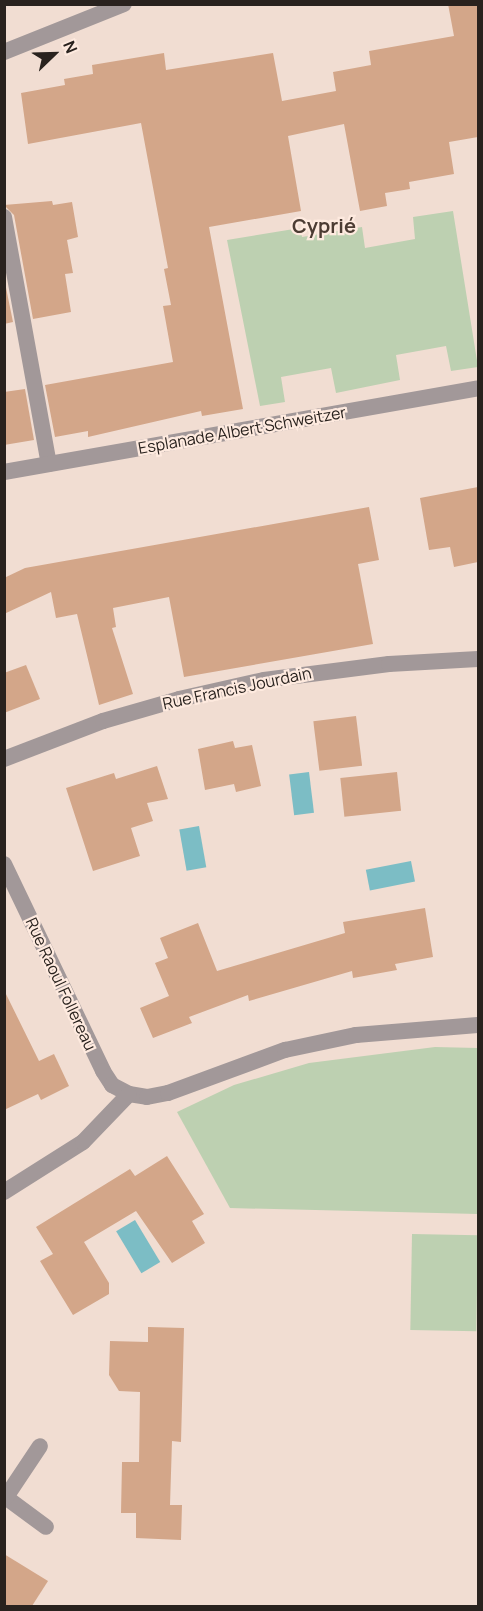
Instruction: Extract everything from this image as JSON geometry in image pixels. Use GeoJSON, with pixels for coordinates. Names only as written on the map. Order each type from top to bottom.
{"type":"FeatureCollection","features":[{"type":"Feature","properties":{"kind":"street"},"geometry":{"type":"LineString","coordinates":[[4,52],[124,4]]}},
{"type":"Feature","properties":{"kind":"street"},"geometry":{"type":"LineString","coordinates":[[4,217],[49,464]]}},
{"type":"Feature","properties":{"kind":"street","name":"Esplanade Albert Schweitzer"},"geometry":{"type":"LineString","coordinates":[[4,472],[478,388]]}},
{"type":"Feature","properties":{"kind":"street","name":"Rue Francis Jourdain"},"geometry":{"type":"LineString","coordinates":[[4,759],[113,718],[264,680],[366,666],[478,659]]}},
{"type":"Feature","properties":{"kind":"street","name":"Rue Raoul Follereau"},"geometry":{"type":"LineString","coordinates":[[4,864],[103,1071],[112,1085],[129,1094]]}},
{"type":"Feature","properties":{"kind":"street"},"geometry":{"type":"LineString","coordinates":[[4,1192],[83,1142],[129,1094],[147,1097],[168,1093],[285,1050],[356,1035],[478,1025]]}},
{"type":"Feature","properties":{"kind":"street"},"geometry":{"type":"LineString","coordinates":[[40,1446],[5,1497],[46,1527]]}},
{"type":"Feature","properties":{"kind":"green space"},"geometry":{"type":"Polygon","coordinates":[[[453,211],[478,367],[451,371],[446,346],[396,355],[400,380],[336,393],[331,368],[281,377],[285,402],[260,406],[227,240],[300,228],[302,237],[362,227],[365,248],[415,239],[413,217],[453,211]]]}},
{"type":"Feature","properties":{"kind":"green space"},"geometry":{"type":"Polygon","coordinates":[[[435,1047],[478,1048],[478,1214],[230,1208],[177,1112],[234,1085],[309,1063],[435,1047]]]}},
{"type":"Feature","properties":{"kind":"green space"},"geometry":{"type":"Polygon","coordinates":[[[412,1234],[478,1235],[476,1331],[410,1330],[412,1234]]]}},
{"type":"Feature","properties":{"kind":"water"},"geometry":{"type":"Polygon","coordinates":[[[309,772],[314,813],[294,815],[289,774],[309,772]]]}},
{"type":"Feature","properties":{"kind":"water"},"geometry":{"type":"Polygon","coordinates":[[[199,826],[206,867],[187,871],[179,829],[199,826]]]}},
{"type":"Feature","properties":{"kind":"water"},"geometry":{"type":"Polygon","coordinates":[[[411,861],[415,882],[370,890],[366,870],[411,861]]]}},
{"type":"Feature","properties":{"kind":"water"},"geometry":{"type":"Polygon","coordinates":[[[135,1220],[160,1262],[141,1273],[116,1231],[135,1220]]]}},
{"type":"Feature","properties":{"kind":"building"},"geometry":{"type":"Polygon","coordinates":[[[448,4],[478,4],[478,137],[449,142],[454,174],[409,182],[410,189],[385,193],[387,206],[360,211],[344,124],[288,136],[301,211],[209,227],[243,409],[202,416],[201,411],[88,437],[88,431],[55,437],[45,385],[173,362],[163,306],[171,305],[164,269],[168,268],[141,123],[28,144],[21,93],[65,85],[64,79],[93,74],[92,65],[164,53],[166,70],[273,53],[282,101],[336,91],[333,72],[371,65],[369,51],[454,36],[448,4]]]}},
{"type":"Feature","properties":{"kind":"building"},"geometry":{"type":"Polygon","coordinates":[[[52,201],[53,205],[72,202],[78,237],[67,240],[73,273],[65,274],[71,312],[33,319],[14,215],[4,205],[52,201]]]}},
{"type":"Feature","properties":{"kind":"building"},"geometry":{"type":"Polygon","coordinates":[[[4,278],[13,322],[4,324],[4,278]]]}},
{"type":"Feature","properties":{"kind":"building"},"geometry":{"type":"Polygon","coordinates":[[[25,389],[34,440],[4,445],[4,392],[25,389]]]}},
{"type":"Feature","properties":{"kind":"building"},"geometry":{"type":"Polygon","coordinates":[[[478,487],[478,562],[454,567],[450,547],[429,550],[420,498],[478,487]]]}},
{"type":"Feature","properties":{"kind":"building"},"geometry":{"type":"Polygon","coordinates":[[[369,507],[379,560],[358,564],[373,644],[184,677],[169,597],[113,608],[116,627],[112,628],[133,694],[99,705],[77,614],[56,618],[51,592],[4,614],[4,578],[25,568],[369,507]]]}},
{"type":"Feature","properties":{"kind":"building"},"geometry":{"type":"Polygon","coordinates":[[[26,665],[40,699],[4,713],[4,673],[26,665]]]}},
{"type":"Feature","properties":{"kind":"building"},"geometry":{"type":"Polygon","coordinates":[[[356,716],[362,766],[319,771],[313,721],[356,716]]]}},
{"type":"Feature","properties":{"kind":"building"},"geometry":{"type":"Polygon","coordinates":[[[233,741],[235,748],[252,745],[261,786],[236,792],[234,784],[205,790],[198,749],[233,741]]]}},
{"type":"Feature","properties":{"kind":"building"},"geometry":{"type":"Polygon","coordinates":[[[157,766],[168,799],[147,803],[153,821],[131,828],[140,856],[93,871],[66,788],[114,773],[116,779],[157,766]]]}},
{"type":"Feature","properties":{"kind":"building"},"geometry":{"type":"Polygon","coordinates":[[[397,772],[401,811],[344,817],[340,778],[397,772]]]}},
{"type":"Feature","properties":{"kind":"building"},"geometry":{"type":"Polygon","coordinates":[[[425,908],[433,957],[395,964],[397,970],[353,978],[352,971],[249,1001],[248,995],[189,1017],[192,1023],[153,1038],[140,1008],[169,996],[155,963],[168,958],[160,938],[198,923],[217,971],[345,933],[343,922],[425,908]]]}},
{"type":"Feature","properties":{"kind":"building"},"geometry":{"type":"Polygon","coordinates":[[[4,990],[39,1061],[54,1054],[69,1086],[41,1100],[38,1094],[4,1110],[4,990]]]}},
{"type":"Feature","properties":{"kind":"building"},"geometry":{"type":"Polygon","coordinates":[[[167,1156],[204,1214],[192,1221],[205,1243],[172,1263],[136,1211],[84,1242],[109,1283],[109,1294],[73,1315],[40,1261],[53,1254],[36,1227],[130,1169],[135,1176],[167,1156]]]}},
{"type":"Feature","properties":{"kind":"building"},"geometry":{"type":"Polygon","coordinates":[[[148,1327],[184,1328],[181,1442],[172,1441],[170,1505],[182,1505],[181,1540],[136,1538],[136,1513],[121,1513],[122,1462],[139,1462],[140,1392],[119,1391],[109,1375],[110,1341],[148,1342],[148,1327]]]}},
{"type":"Feature","properties":{"kind":"building"},"geometry":{"type":"Polygon","coordinates":[[[4,1554],[48,1581],[32,1606],[4,1606],[4,1554]]]}},
{"type":"Feature","properties":{"kind":"district","name":"Cyprié"},"geometry":{"type":"Point","coordinates":[324,225]}}]}
